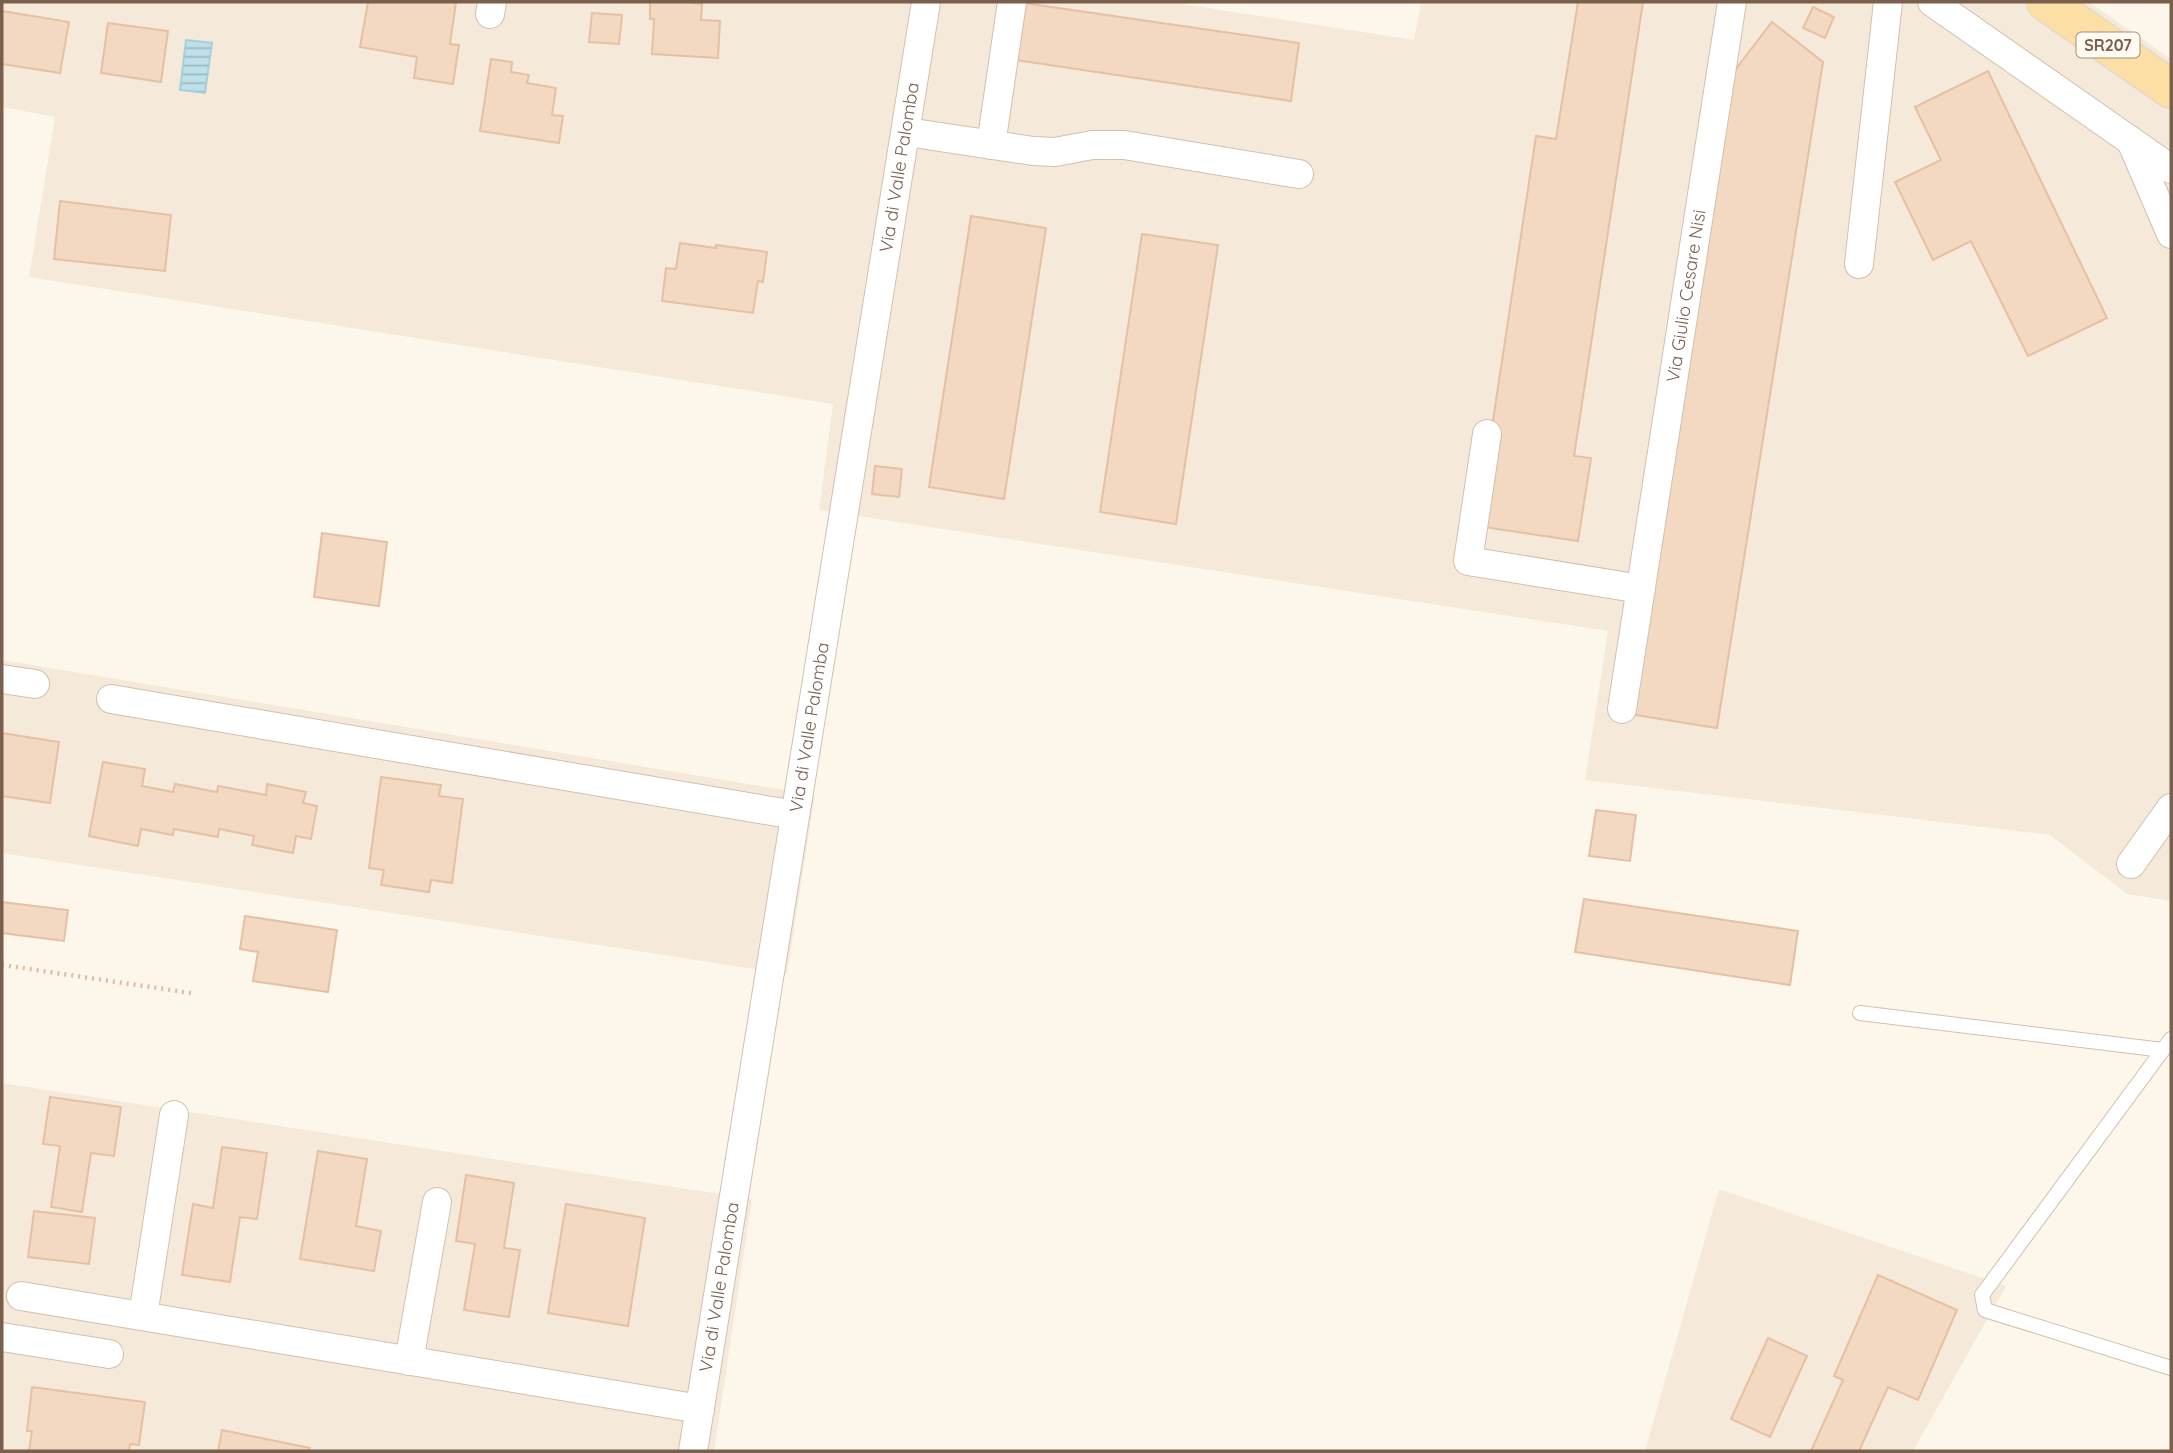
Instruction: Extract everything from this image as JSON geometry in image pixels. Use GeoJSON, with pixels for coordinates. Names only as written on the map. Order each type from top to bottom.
{"type":"FeatureCollection","features":[{"type":"Feature","properties":{"kind":"main road","name":"SR207"},"geometry":{"type":"LineString","coordinates":[[2046,2],[2171,89]]}},
{"type":"Feature","properties":{"kind":"street","name":"Via di Valle Palomba"},"geometry":{"type":"LineString","coordinates":[[693,1451],[926,2]]}},
{"type":"Feature","properties":{"kind":"street"},"geometry":{"type":"LineString","coordinates":[[991,145],[1012,2]]}},
{"type":"Feature","properties":{"kind":"street","name":"Via Giulio Cesare Nisi"},"geometry":{"type":"LineString","coordinates":[[1622,709],[1732,2]]}},
{"type":"Feature","properties":{"kind":"street"},"geometry":{"type":"LineString","coordinates":[[1859,264],[1888,2]]}},
{"type":"Feature","properties":{"kind":"street"},"geometry":{"type":"LineString","coordinates":[[1931,2],[2171,169]]}},
{"type":"Feature","properties":{"kind":"street"},"geometry":{"type":"LineString","coordinates":[[907,132],[1055,152],[1092,145],[1124,145],[1299,174]]}},
{"type":"Feature","properties":{"kind":"street"},"geometry":{"type":"LineString","coordinates":[[2131,141],[2171,234]]}},
{"type":"Feature","properties":{"kind":"street"},"geometry":{"type":"LineString","coordinates":[[1487,434],[1468,561],[1641,589]]}},
{"type":"Feature","properties":{"kind":"street"},"geometry":{"type":"LineString","coordinates":[[2,679],[35,684]]}},
{"type":"Feature","properties":{"kind":"street"},"geometry":{"type":"LineString","coordinates":[[111,699],[795,815]]}},
{"type":"Feature","properties":{"kind":"street"},"geometry":{"type":"LineString","coordinates":[[2132,864],[2171,808]]}},
{"type":"Feature","properties":{"kind":"street"},"geometry":{"type":"LineString","coordinates":[[143,1316],[174,1115]]}},
{"type":"Feature","properties":{"kind":"street"},"geometry":{"type":"LineString","coordinates":[[409,1361],[437,1202]]}},
{"type":"Feature","properties":{"kind":"street"},"geometry":{"type":"LineString","coordinates":[[21,1296],[700,1409]]}},
{"type":"Feature","properties":{"kind":"street"},"geometry":{"type":"LineString","coordinates":[[2,1337],[109,1354]]}},
{"type":"Feature","properties":{"kind":"lane"},"geometry":{"type":"LineString","coordinates":[[1860,1013],[2167,1044]]}},
{"type":"Feature","properties":{"kind":"lane"},"geometry":{"type":"LineString","coordinates":[[2167,1044],[1982,1295],[1985,1310],[2171,1368]]}},
{"type":"Feature","properties":{"kind":"path"},"geometry":{"type":"LineString","coordinates":[[2,965],[191,993]]}},
{"type":"Feature","properties":{"kind":"shaded area"},"geometry":{"type":"Polygon","coordinates":[[[2,2],[1170,2],[1414,40],[1421,2],[2089,2],[2171,59],[2171,901],[2127,894],[2050,835],[1585,780],[1608,631],[819,510],[833,404],[29,277],[55,117],[2,107],[2,2]]]}},
{"type":"Feature","properties":{"kind":"shaded area"},"geometry":{"type":"Polygon","coordinates":[[[2,660],[815,795],[787,974],[2,853],[2,660]]]}},
{"type":"Feature","properties":{"kind":"shaded area"},"geometry":{"type":"Polygon","coordinates":[[[2,1083],[752,1199],[714,1451],[2,1451],[2,1083]]]}},
{"type":"Feature","properties":{"kind":"shaded area"},"geometry":{"type":"Polygon","coordinates":[[[1719,1189],[2006,1286],[1913,1451],[1645,1451],[1719,1189]]]}},
{"type":"Feature","properties":{"kind":"water"},"geometry":{"type":"Polygon","coordinates":[[[186,40],[212,43],[205,93],[180,90],[186,40]]]}},
{"type":"Feature","properties":{"kind":"building"},"geometry":{"type":"Polygon","coordinates":[[[368,2],[456,2],[450,44],[459,45],[453,84],[414,78],[417,57],[360,47],[368,2]]]}},
{"type":"Feature","properties":{"kind":"building"},"geometry":{"type":"Polygon","coordinates":[[[650,2],[702,4],[701,20],[720,21],[718,58],[652,54],[654,19],[650,19],[650,2]]]}},
{"type":"Feature","properties":{"kind":"building"},"geometry":{"type":"Polygon","coordinates":[[[1017,2],[1299,43],[1291,101],[1009,59],[1017,2]]]}},
{"type":"Feature","properties":{"kind":"building"},"geometry":{"type":"Polygon","coordinates":[[[1578,2],[1643,2],[1574,456],[1591,458],[1578,541],[1477,526],[1536,136],[1556,139],[1578,2]]]}},
{"type":"Feature","properties":{"kind":"building"},"geometry":{"type":"Polygon","coordinates":[[[1813,7],[1834,17],[1825,38],[1803,28],[1813,7]]]}},
{"type":"Feature","properties":{"kind":"building"},"geometry":{"type":"Polygon","coordinates":[[[2,11],[69,22],[60,73],[2,64],[2,11]]]}},
{"type":"Feature","properties":{"kind":"building"},"geometry":{"type":"Polygon","coordinates":[[[592,13],[622,15],[619,44],[589,42],[592,13]]]}},
{"type":"Feature","properties":{"kind":"building"},"geometry":{"type":"Polygon","coordinates":[[[1772,22],[1823,62],[1717,728],[1629,714],[1732,74],[1772,22]]]}},
{"type":"Feature","properties":{"kind":"building"},"geometry":{"type":"Polygon","coordinates":[[[108,23],[168,31],[161,82],[101,73],[108,23]]]}},
{"type":"Feature","properties":{"kind":"building"},"geometry":{"type":"Polygon","coordinates":[[[491,59],[512,62],[511,72],[529,75],[527,83],[556,88],[552,115],[563,116],[559,143],[480,131],[491,59]]]}},
{"type":"Feature","properties":{"kind":"building"},"geometry":{"type":"Polygon","coordinates":[[[1988,71],[2107,318],[2028,356],[1971,241],[1933,260],[1895,182],[1941,160],[1915,107],[1988,71]]]}},
{"type":"Feature","properties":{"kind":"building"},"geometry":{"type":"Polygon","coordinates":[[[60,201],[171,215],[165,271],[54,259],[60,201]]]}},
{"type":"Feature","properties":{"kind":"building"},"geometry":{"type":"Polygon","coordinates":[[[971,216],[1046,228],[1004,499],[929,487],[971,216]]]}},
{"type":"Feature","properties":{"kind":"building"},"geometry":{"type":"Polygon","coordinates":[[[1142,234],[1218,245],[1176,524],[1100,512],[1142,234]]]}},
{"type":"Feature","properties":{"kind":"building"},"geometry":{"type":"Polygon","coordinates":[[[680,243],[767,252],[763,282],[758,281],[753,313],[662,301],[666,268],[676,269],[680,243]]]}},
{"type":"Feature","properties":{"kind":"building"},"geometry":{"type":"Polygon","coordinates":[[[875,466],[902,469],[899,497],[872,494],[875,466]]]}},
{"type":"Feature","properties":{"kind":"building"},"geometry":{"type":"Polygon","coordinates":[[[322,533],[387,542],[379,606],[314,597],[322,533]]]}},
{"type":"Feature","properties":{"kind":"building"},"geometry":{"type":"Polygon","coordinates":[[[2,733],[59,742],[50,803],[2,796],[2,733]]]}},
{"type":"Feature","properties":{"kind":"building"},"geometry":{"type":"Polygon","coordinates":[[[103,762],[145,769],[142,786],[173,792],[175,784],[217,792],[218,786],[266,795],[267,784],[306,792],[303,803],[317,806],[311,839],[296,836],[293,853],[252,845],[254,836],[219,829],[218,837],[174,829],[173,835],[141,829],[138,846],[89,836],[103,762]]]}},
{"type":"Feature","properties":{"kind":"building"},"geometry":{"type":"Polygon","coordinates":[[[381,777],[441,785],[439,796],[463,799],[452,883],[431,880],[429,892],[381,885],[384,870],[369,868],[381,777]]]}},
{"type":"Feature","properties":{"kind":"building"},"geometry":{"type":"Polygon","coordinates":[[[1596,810],[1636,815],[1630,861],[1589,856],[1596,810]]]}},
{"type":"Feature","properties":{"kind":"building"},"geometry":{"type":"Polygon","coordinates":[[[1584,899],[1798,931],[1790,985],[1575,952],[1584,899]]]}},
{"type":"Feature","properties":{"kind":"building"},"geometry":{"type":"Polygon","coordinates":[[[2,902],[68,910],[64,941],[2,933],[2,902]]]}},
{"type":"Feature","properties":{"kind":"building"},"geometry":{"type":"Polygon","coordinates":[[[245,916],[337,930],[328,992],[253,981],[258,952],[240,949],[245,916]]]}},
{"type":"Feature","properties":{"kind":"building"},"geometry":{"type":"Polygon","coordinates":[[[50,1097],[121,1107],[114,1156],[91,1153],[82,1212],[51,1207],[60,1146],[43,1144],[50,1097]]]}},
{"type":"Feature","properties":{"kind":"building"},"geometry":{"type":"Polygon","coordinates":[[[222,1147],[267,1153],[257,1219],[240,1217],[230,1282],[182,1275],[193,1204],[213,1208],[222,1147]]]}},
{"type":"Feature","properties":{"kind":"building"},"geometry":{"type":"Polygon","coordinates":[[[318,1151],[367,1159],[356,1226],[381,1231],[374,1271],[300,1259],[318,1151]]]}},
{"type":"Feature","properties":{"kind":"building"},"geometry":{"type":"Polygon","coordinates":[[[466,1175],[514,1183],[504,1248],[520,1250],[509,1317],[464,1310],[475,1244],[456,1241],[466,1175]]]}},
{"type":"Feature","properties":{"kind":"building"},"geometry":{"type":"Polygon","coordinates":[[[566,1204],[645,1218],[628,1326],[548,1313],[566,1204]]]}},
{"type":"Feature","properties":{"kind":"building"},"geometry":{"type":"Polygon","coordinates":[[[34,1211],[95,1218],[89,1264],[28,1257],[34,1211]]]}},
{"type":"Feature","properties":{"kind":"building"},"geometry":{"type":"Polygon","coordinates":[[[1878,1275],[1957,1310],[1918,1400],[1888,1387],[1859,1451],[1811,1451],[1843,1380],[1834,1376],[1878,1275]]]}},
{"type":"Feature","properties":{"kind":"building"},"geometry":{"type":"Polygon","coordinates":[[[1768,1338],[1807,1356],[1770,1437],[1731,1419],[1768,1338]]]}},
{"type":"Feature","properties":{"kind":"building"},"geometry":{"type":"Polygon","coordinates":[[[32,1387],[145,1402],[139,1445],[130,1444],[129,1451],[29,1451],[32,1431],[27,1431],[32,1387]]]}},
{"type":"Feature","properties":{"kind":"building"},"geometry":{"type":"Polygon","coordinates":[[[222,1430],[310,1448],[309,1451],[218,1451],[222,1430]]]}}]}
